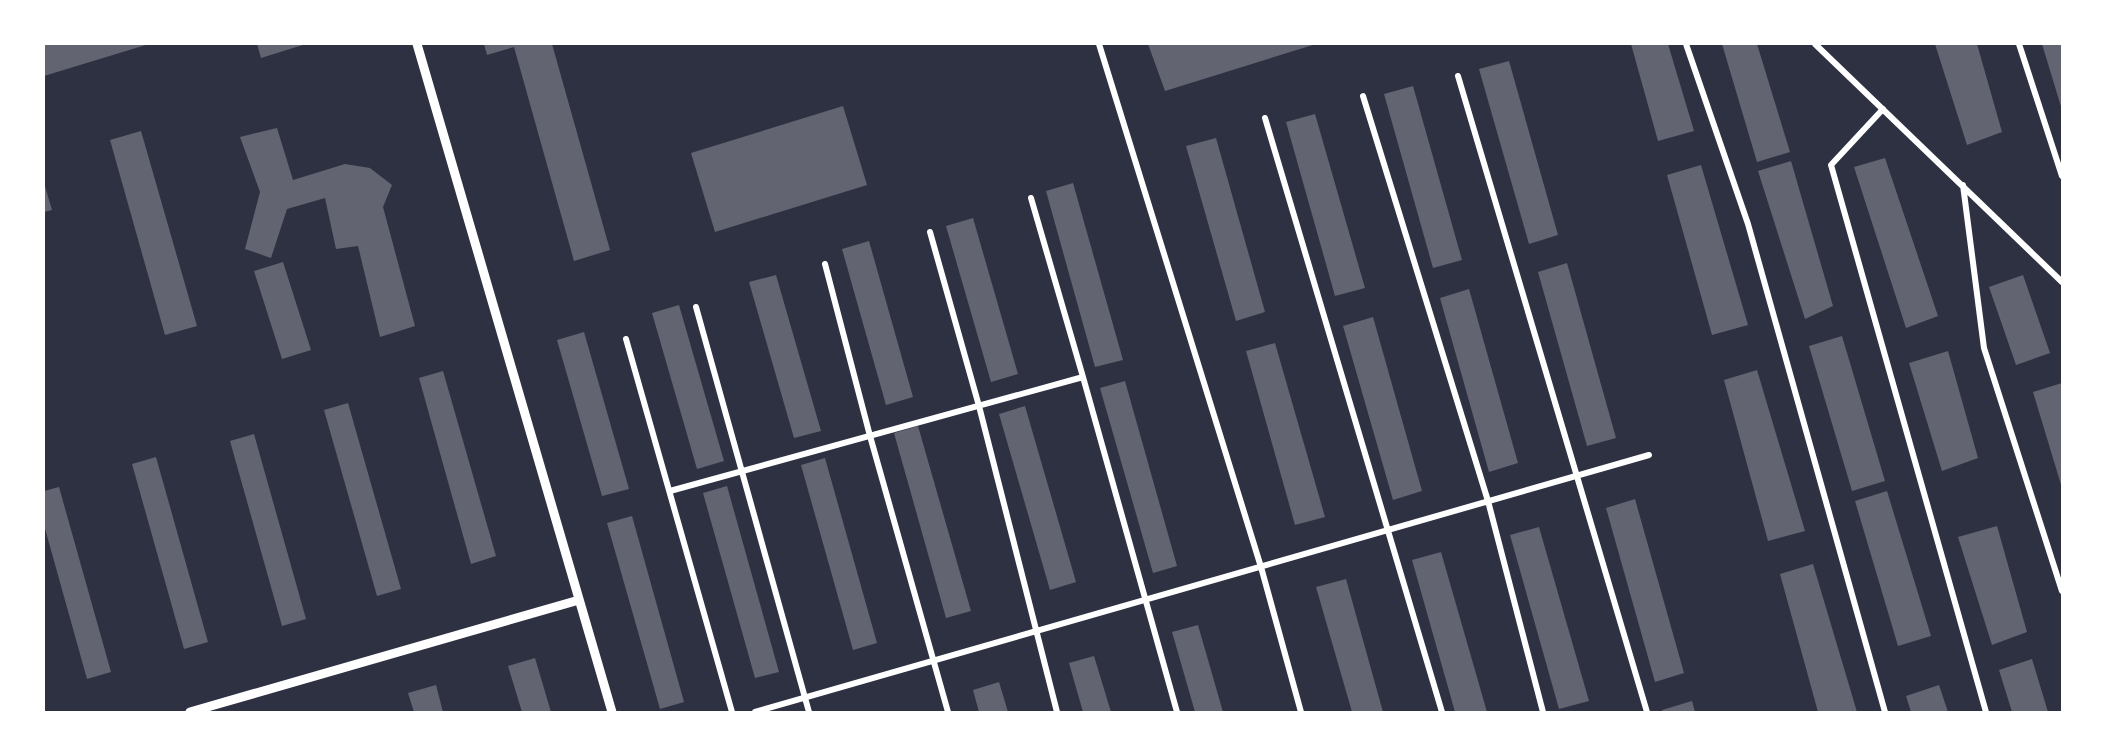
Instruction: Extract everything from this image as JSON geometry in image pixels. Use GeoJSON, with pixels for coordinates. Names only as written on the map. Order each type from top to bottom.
{"type":"FeatureCollection","features":[{"type":"Feature","properties":{"kind":"street"},"geometry":{"type":"LineString","coordinates":[[417,44],[612,712]]}},
{"type":"Feature","properties":{"kind":"street"},"geometry":{"type":"LineString","coordinates":[[1099,44],[1262,567],[1301,712]]}},
{"type":"Feature","properties":{"kind":"street"},"geometry":{"type":"LineString","coordinates":[[1686,44],[1748,224],[1885,712]]}},
{"type":"Feature","properties":{"kind":"street"},"geometry":{"type":"LineString","coordinates":[[1815,44],[2062,282]]}},
{"type":"Feature","properties":{"kind":"street"},"geometry":{"type":"LineString","coordinates":[[2019,44],[2062,177]]}},
{"type":"Feature","properties":{"kind":"street"},"geometry":{"type":"LineString","coordinates":[[1458,76],[1647,712]]}},
{"type":"Feature","properties":{"kind":"street"},"geometry":{"type":"LineString","coordinates":[[1363,96],[1488,501],[1543,712]]}},
{"type":"Feature","properties":{"kind":"street"},"geometry":{"type":"LineString","coordinates":[[1883,109],[1831,165],[1986,712]]}},
{"type":"Feature","properties":{"kind":"street"},"geometry":{"type":"LineString","coordinates":[[1265,118],[1442,712]]}},
{"type":"Feature","properties":{"kind":"street"},"geometry":{"type":"LineString","coordinates":[[1963,185],[1984,348],[2062,591]]}},
{"type":"Feature","properties":{"kind":"street"},"geometry":{"type":"LineString","coordinates":[[1031,198],[1177,712]]}},
{"type":"Feature","properties":{"kind":"street"},"geometry":{"type":"LineString","coordinates":[[930,232],[979,406],[1057,712]]}},
{"type":"Feature","properties":{"kind":"street"},"geometry":{"type":"LineString","coordinates":[[825,264],[870,436],[948,712]]}},
{"type":"Feature","properties":{"kind":"street"},"geometry":{"type":"LineString","coordinates":[[696,307],[809,712]]}},
{"type":"Feature","properties":{"kind":"street"},"geometry":{"type":"LineString","coordinates":[[626,339],[732,712]]}},
{"type":"Feature","properties":{"kind":"street"},"geometry":{"type":"LineString","coordinates":[[670,491],[1083,377]]}},
{"type":"Feature","properties":{"kind":"street"},"geometry":{"type":"LineString","coordinates":[[755,712],[1649,455]]}},
{"type":"Feature","properties":{"kind":"street"},"geometry":{"type":"LineString","coordinates":[[190,712],[579,600]]}},
{"type":"Feature","properties":{"kind":"building"},"geometry":{"type":"Polygon","coordinates":[[[44,44],[149,44],[44,76],[44,44]]]}},
{"type":"Feature","properties":{"kind":"building"},"geometry":{"type":"Polygon","coordinates":[[[257,44],[306,44],[261,58],[257,44]]]}},
{"type":"Feature","properties":{"kind":"building"},"geometry":{"type":"Polygon","coordinates":[[[484,44],[552,44],[610,250],[574,261],[514,47],[487,55],[484,44]]]}},
{"type":"Feature","properties":{"kind":"building"},"geometry":{"type":"Polygon","coordinates":[[[1148,44],[1316,44],[1165,91],[1148,44]]]}},
{"type":"Feature","properties":{"kind":"building"},"geometry":{"type":"Polygon","coordinates":[[[1631,44],[1668,44],[1694,131],[1658,141],[1631,44]]]}},
{"type":"Feature","properties":{"kind":"building"},"geometry":{"type":"Polygon","coordinates":[[[1722,44],[1757,44],[1790,152],[1757,162],[1722,44]]]}},
{"type":"Feature","properties":{"kind":"building"},"geometry":{"type":"Polygon","coordinates":[[[1935,44],[1977,44],[2002,132],[1967,145],[1935,44]]]}},
{"type":"Feature","properties":{"kind":"building"},"geometry":{"type":"Polygon","coordinates":[[[2042,44],[2062,44],[2062,110],[2042,44]]]}},
{"type":"Feature","properties":{"kind":"building"},"geometry":{"type":"Polygon","coordinates":[[[1509,61],[1558,235],[1529,244],[1479,69],[1509,61]]]}},
{"type":"Feature","properties":{"kind":"building"},"geometry":{"type":"Polygon","coordinates":[[[1413,86],[1462,260],[1433,268],[1384,94],[1413,86]]]}},
{"type":"Feature","properties":{"kind":"building"},"geometry":{"type":"Polygon","coordinates":[[[843,106],[867,185],[715,232],[691,153],[843,106]]]}},
{"type":"Feature","properties":{"kind":"building"},"geometry":{"type":"Polygon","coordinates":[[[1315,114],[1365,288],[1335,296],[1286,122],[1315,114]]]}},
{"type":"Feature","properties":{"kind":"building"},"geometry":{"type":"Polygon","coordinates":[[[277,128],[293,180],[345,164],[370,168],[392,185],[383,207],[415,326],[380,337],[358,246],[336,249],[325,198],[287,209],[271,258],[245,249],[260,192],[240,137],[277,128]]]}},
{"type":"Feature","properties":{"kind":"building"},"geometry":{"type":"Polygon","coordinates":[[[141,131],[197,326],[165,335],[110,140],[141,131]]]}},
{"type":"Feature","properties":{"kind":"building"},"geometry":{"type":"Polygon","coordinates":[[[1216,138],[1265,312],[1236,321],[1186,146],[1216,138]]]}},
{"type":"Feature","properties":{"kind":"building"},"geometry":{"type":"Polygon","coordinates":[[[1885,158],[1938,316],[1906,328],[1854,167],[1885,158]]]}},
{"type":"Feature","properties":{"kind":"building"},"geometry":{"type":"Polygon","coordinates":[[[1791,161],[1833,306],[1805,319],[1758,171],[1791,161]]]}},
{"type":"Feature","properties":{"kind":"building"},"geometry":{"type":"Polygon","coordinates":[[[1701,165],[1748,325],[1712,335],[1667,175],[1701,165]]]}},
{"type":"Feature","properties":{"kind":"building"},"geometry":{"type":"Polygon","coordinates":[[[44,183],[52,210],[44,212],[44,183]]]}},
{"type":"Feature","properties":{"kind":"building"},"geometry":{"type":"Polygon","coordinates":[[[1073,183],[1123,360],[1095,367],[1046,191],[1073,183]]]}},
{"type":"Feature","properties":{"kind":"building"},"geometry":{"type":"Polygon","coordinates":[[[973,218],[1018,374],[991,382],[946,226],[973,218]]]}},
{"type":"Feature","properties":{"kind":"building"},"geometry":{"type":"Polygon","coordinates":[[[869,241],[913,397],[886,405],[842,249],[869,241]]]}},
{"type":"Feature","properties":{"kind":"building"},"geometry":{"type":"Polygon","coordinates":[[[283,262],[311,350],[282,359],[254,271],[283,262]]]}},
{"type":"Feature","properties":{"kind":"building"},"geometry":{"type":"Polygon","coordinates":[[[1567,263],[1616,438],[1587,446],[1538,272],[1567,263]]]}},
{"type":"Feature","properties":{"kind":"building"},"geometry":{"type":"Polygon","coordinates":[[[776,275],[821,431],[794,438],[749,282],[776,275]]]}},
{"type":"Feature","properties":{"kind":"building"},"geometry":{"type":"Polygon","coordinates":[[[2023,275],[2050,353],[2016,365],[1989,287],[2023,275]]]}},
{"type":"Feature","properties":{"kind":"building"},"geometry":{"type":"Polygon","coordinates":[[[1469,289],[1518,463],[1489,472],[1440,298],[1469,289]]]}},
{"type":"Feature","properties":{"kind":"building"},"geometry":{"type":"Polygon","coordinates":[[[679,305],[724,461],[697,469],[652,313],[679,305]]]}},
{"type":"Feature","properties":{"kind":"building"},"geometry":{"type":"Polygon","coordinates":[[[1373,317],[1422,491],[1393,500],[1343,326],[1373,317]]]}},
{"type":"Feature","properties":{"kind":"building"},"geometry":{"type":"Polygon","coordinates":[[[584,332],[629,489],[602,496],[557,340],[584,332]]]}},
{"type":"Feature","properties":{"kind":"building"},"geometry":{"type":"Polygon","coordinates":[[[1842,336],[1885,481],[1852,491],[1809,346],[1842,336]]]}},
{"type":"Feature","properties":{"kind":"building"},"geometry":{"type":"Polygon","coordinates":[[[1275,343],[1325,517],[1295,525],[1246,351],[1275,343]]]}},
{"type":"Feature","properties":{"kind":"building"},"geometry":{"type":"Polygon","coordinates":[[[1948,351],[1978,458],[1942,471],[1909,363],[1948,351]]]}},
{"type":"Feature","properties":{"kind":"building"},"geometry":{"type":"Polygon","coordinates":[[[1757,370],[1805,531],[1768,541],[1724,380],[1757,370]]]}},
{"type":"Feature","properties":{"kind":"building"},"geometry":{"type":"Polygon","coordinates":[[[443,371],[496,556],[471,564],[419,378],[443,371]]]}},
{"type":"Feature","properties":{"kind":"building"},"geometry":{"type":"Polygon","coordinates":[[[1125,381],[1177,566],[1153,573],[1100,388],[1125,381]]]}},
{"type":"Feature","properties":{"kind":"building"},"geometry":{"type":"Polygon","coordinates":[[[2062,383],[2062,488],[2033,392],[2062,383]]]}},
{"type":"Feature","properties":{"kind":"building"},"geometry":{"type":"Polygon","coordinates":[[[348,403],[401,589],[377,596],[324,410],[348,403]]]}},
{"type":"Feature","properties":{"kind":"building"},"geometry":{"type":"Polygon","coordinates":[[[1025,406],[1076,582],[1050,590],[999,414],[1025,406]]]}},
{"type":"Feature","properties":{"kind":"building"},"geometry":{"type":"Polygon","coordinates":[[[918,426],[971,611],[946,618],[894,433],[918,426]]]}},
{"type":"Feature","properties":{"kind":"building"},"geometry":{"type":"Polygon","coordinates":[[[254,434],[306,619],[282,626],[230,441],[254,434]]]}},
{"type":"Feature","properties":{"kind":"building"},"geometry":{"type":"Polygon","coordinates":[[[156,457],[208,642],[184,649],[132,464],[156,457]]]}},
{"type":"Feature","properties":{"kind":"building"},"geometry":{"type":"Polygon","coordinates":[[[825,458],[877,643],[853,650],[801,465],[825,458]]]}},
{"type":"Feature","properties":{"kind":"building"},"geometry":{"type":"Polygon","coordinates":[[[727,486],[779,672],[755,678],[703,493],[727,486]]]}},
{"type":"Feature","properties":{"kind":"building"},"geometry":{"type":"Polygon","coordinates":[[[59,487],[111,672],[87,679],[44,525],[44,491],[59,487]]]}},
{"type":"Feature","properties":{"kind":"building"},"geometry":{"type":"Polygon","coordinates":[[[1887,491],[1931,636],[1898,646],[1855,501],[1887,491]]]}},
{"type":"Feature","properties":{"kind":"building"},"geometry":{"type":"Polygon","coordinates":[[[1635,499],[1684,673],[1655,682],[1606,508],[1635,499]]]}},
{"type":"Feature","properties":{"kind":"building"},"geometry":{"type":"Polygon","coordinates":[[[632,516],[684,702],[660,709],[607,523],[632,516]]]}},
{"type":"Feature","properties":{"kind":"building"},"geometry":{"type":"Polygon","coordinates":[[[1997,526],[2027,632],[1992,645],[1958,537],[1997,526]]]}},
{"type":"Feature","properties":{"kind":"building"},"geometry":{"type":"Polygon","coordinates":[[[1539,527],[1589,701],[1559,709],[1510,535],[1539,527]]]}},
{"type":"Feature","properties":{"kind":"building"},"geometry":{"type":"Polygon","coordinates":[[[1441,552],[1487,712],[1455,712],[1412,560],[1441,552]]]}},
{"type":"Feature","properties":{"kind":"building"},"geometry":{"type":"Polygon","coordinates":[[[1813,564],[1857,712],[1818,712],[1780,574],[1813,564]]]}},
{"type":"Feature","properties":{"kind":"building"},"geometry":{"type":"Polygon","coordinates":[[[1346,579],[1383,712],[1352,712],[1316,587],[1346,579]]]}},
{"type":"Feature","properties":{"kind":"building"},"geometry":{"type":"Polygon","coordinates":[[[1198,625],[1223,712],[1195,712],[1172,632],[1198,625]]]}},
{"type":"Feature","properties":{"kind":"building"},"geometry":{"type":"Polygon","coordinates":[[[1094,656],[1111,712],[1083,712],[1069,663],[1094,656]]]}},
{"type":"Feature","properties":{"kind":"building"},"geometry":{"type":"Polygon","coordinates":[[[535,658],[551,712],[522,712],[508,666],[535,658]]]}},
{"type":"Feature","properties":{"kind":"building"},"geometry":{"type":"Polygon","coordinates":[[[2032,659],[2048,712],[2012,712],[1999,670],[2032,659]]]}},
{"type":"Feature","properties":{"kind":"building"},"geometry":{"type":"Polygon","coordinates":[[[999,682],[1008,712],[979,712],[973,690],[999,682]]]}},
{"type":"Feature","properties":{"kind":"building"},"geometry":{"type":"Polygon","coordinates":[[[436,685],[443,712],[414,712],[408,693],[436,685]]]}},
{"type":"Feature","properties":{"kind":"building"},"geometry":{"type":"Polygon","coordinates":[[[1939,685],[1948,712],[1911,712],[1906,696],[1939,685]]]}},
{"type":"Feature","properties":{"kind":"building"},"geometry":{"type":"Polygon","coordinates":[[[1692,701],[1695,712],[1663,712],[1662,710],[1692,701]]]}}]}
